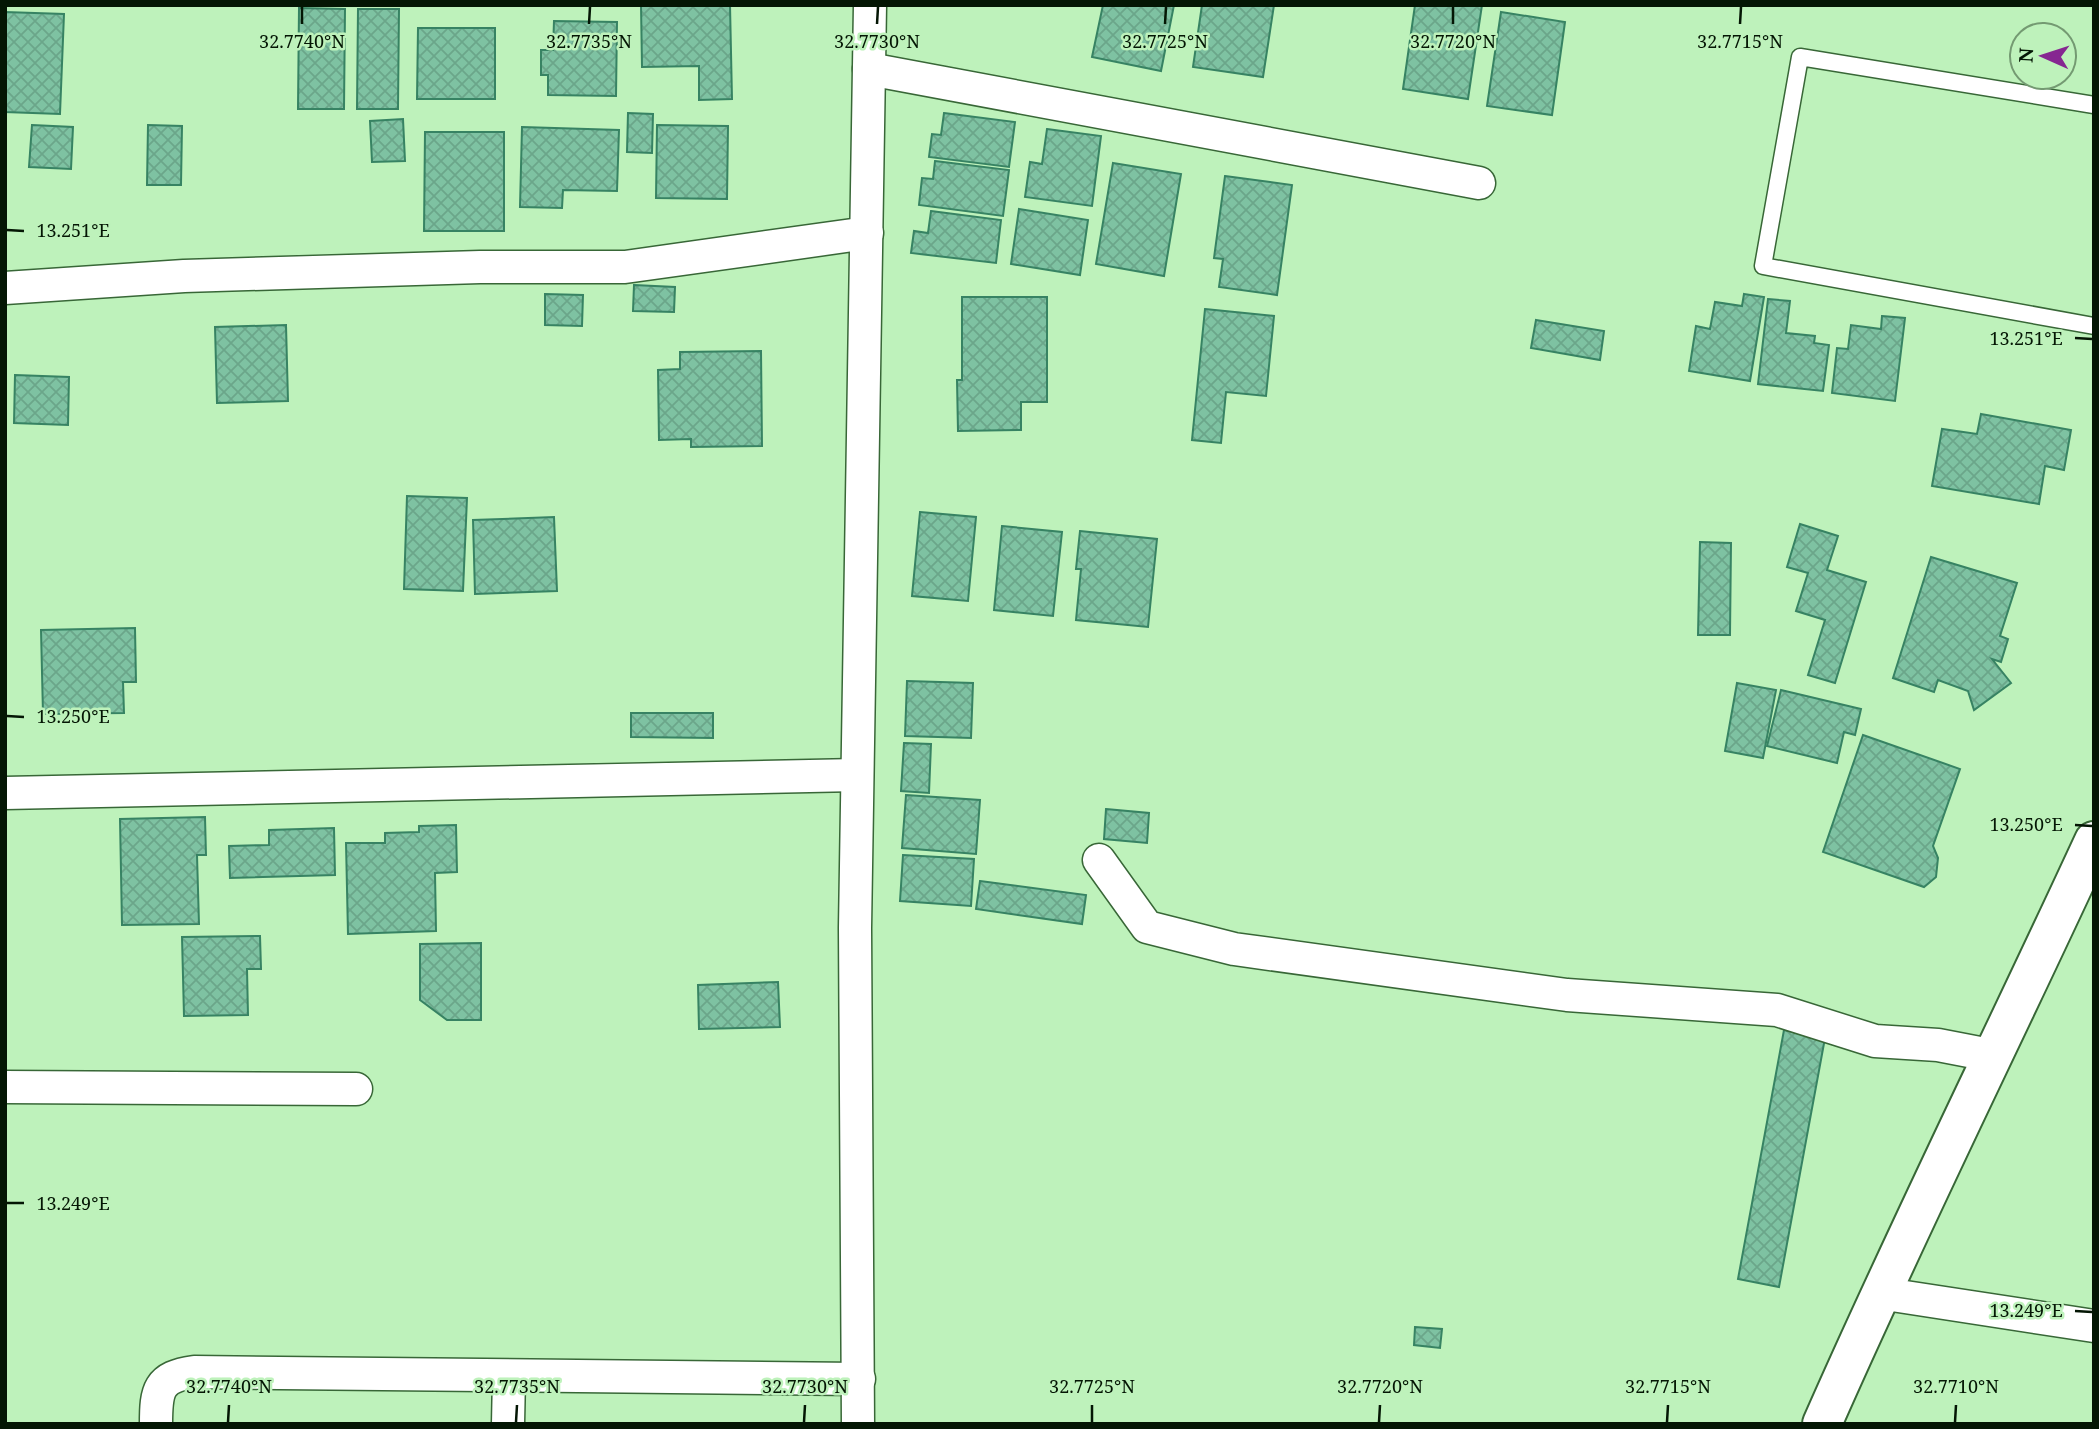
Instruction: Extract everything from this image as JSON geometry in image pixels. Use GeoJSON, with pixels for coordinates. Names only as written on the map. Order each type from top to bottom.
{"type":"FeatureCollection","features":[{"type":"Feature","properties":{"kind":"main road"},"geometry":{"type":"LineString","coordinates":[[1822,1424],[1879,1293],[1995,1056],[2094,841]]}},
{"type":"Feature","properties":{"kind":"street"},"geometry":{"type":"LineString","coordinates":[[858,1424],[855,941],[870,5]]}},
{"type":"Feature","properties":{"kind":"street"},"geometry":{"type":"LineString","coordinates":[[869,69],[1479,183]]}},
{"type":"Feature","properties":{"kind":"street"},"geometry":{"type":"LineString","coordinates":[[5,288],[184,276],[480,267],[625,267],[867,233]]}},
{"type":"Feature","properties":{"kind":"street"},"geometry":{"type":"LineString","coordinates":[[5,793],[857,775]]}},
{"type":"Feature","properties":{"kind":"street"},"geometry":{"type":"LineString","coordinates":[[1099,860],[1147,927],[1234,949],[1567,995],[1777,1010],[1875,1041],[1938,1045],[1995,1056]]}},
{"type":"Feature","properties":{"kind":"street"},"geometry":{"type":"LineString","coordinates":[[5,1087],[356,1088]]}},
{"type":"Feature","properties":{"kind":"street"},"geometry":{"type":"LineString","coordinates":[[1879,1293],[2094,1325]]}},
{"type":"Feature","properties":{"kind":"street"},"geometry":{"type":"LineString","coordinates":[[156,1424],[156,1399],[162,1385],[174,1375],[859,1379]]}},
{"type":"Feature","properties":{"kind":"street"},"geometry":{"type":"LineString","coordinates":[[508,1424],[509,1376]]}},
{"type":"Feature","properties":{"kind":"lane"},"geometry":{"type":"LineString","coordinates":[[2094,105],[1800,57],[1763,266],[2094,326]]}},
{"type":"Feature","properties":{"kind":"building"},"geometry":{"type":"Polygon","coordinates":[[[641,5],[730,5],[732,99],[699,100],[699,66],[642,67],[641,5]]]}},
{"type":"Feature","properties":{"kind":"building"},"geometry":{"type":"Polygon","coordinates":[[[1103,5],[1174,5],[1161,71],[1092,57],[1103,5]]]}},
{"type":"Feature","properties":{"kind":"building"},"geometry":{"type":"Polygon","coordinates":[[[1202,5],[1274,5],[1263,77],[1193,67],[1202,5]]]}},
{"type":"Feature","properties":{"kind":"building"},"geometry":{"type":"Polygon","coordinates":[[[1415,5],[1482,5],[1468,99],[1403,89],[1415,5]]]}},
{"type":"Feature","properties":{"kind":"building"},"geometry":{"type":"Polygon","coordinates":[[[299,8],[345,9],[344,109],[298,109],[299,8]]]}},
{"type":"Feature","properties":{"kind":"building"},"geometry":{"type":"Polygon","coordinates":[[[358,9],[399,9],[398,109],[357,109],[358,9]]]}},
{"type":"Feature","properties":{"kind":"building"},"geometry":{"type":"Polygon","coordinates":[[[5,12],[64,14],[60,114],[5,112],[5,12]]]}},
{"type":"Feature","properties":{"kind":"building"},"geometry":{"type":"Polygon","coordinates":[[[1501,12],[1565,22],[1552,115],[1487,106],[1501,12]]]}},
{"type":"Feature","properties":{"kind":"building"},"geometry":{"type":"Polygon","coordinates":[[[554,21],[617,22],[616,96],[548,95],[548,75],[541,75],[541,50],[553,50],[554,21]]]}},
{"type":"Feature","properties":{"kind":"building"},"geometry":{"type":"Polygon","coordinates":[[[418,28],[495,28],[495,99],[417,99],[418,28]]]}},
{"type":"Feature","properties":{"kind":"building"},"geometry":{"type":"Polygon","coordinates":[[[628,113],[653,114],[652,153],[627,152],[628,113]]]}},
{"type":"Feature","properties":{"kind":"building"},"geometry":{"type":"Polygon","coordinates":[[[944,113],[1015,122],[1009,167],[929,157],[932,134],[941,135],[944,113]]]}},
{"type":"Feature","properties":{"kind":"building"},"geometry":{"type":"Polygon","coordinates":[[[403,119],[405,161],[372,162],[370,121],[403,119]]]}},
{"type":"Feature","properties":{"kind":"building"},"geometry":{"type":"Polygon","coordinates":[[[32,125],[73,127],[71,169],[29,167],[32,125]]]}},
{"type":"Feature","properties":{"kind":"building"},"geometry":{"type":"Polygon","coordinates":[[[148,125],[182,126],[181,185],[147,185],[148,125]]]}},
{"type":"Feature","properties":{"kind":"building"},"geometry":{"type":"Polygon","coordinates":[[[657,125],[728,126],[727,199],[656,198],[657,125]]]}},
{"type":"Feature","properties":{"kind":"building"},"geometry":{"type":"Polygon","coordinates":[[[522,127],[619,130],[617,191],[563,190],[562,208],[520,207],[522,127]]]}},
{"type":"Feature","properties":{"kind":"building"},"geometry":{"type":"Polygon","coordinates":[[[1047,129],[1101,136],[1092,206],[1025,197],[1030,162],[1042,164],[1047,129]]]}},
{"type":"Feature","properties":{"kind":"building"},"geometry":{"type":"Polygon","coordinates":[[[425,132],[504,132],[504,231],[424,231],[425,132]]]}},
{"type":"Feature","properties":{"kind":"building"},"geometry":{"type":"Polygon","coordinates":[[[935,161],[1009,170],[1003,216],[919,205],[922,178],[933,179],[935,161]]]}},
{"type":"Feature","properties":{"kind":"building"},"geometry":{"type":"Polygon","coordinates":[[[1113,163],[1181,174],[1164,276],[1096,264],[1113,163]]]}},
{"type":"Feature","properties":{"kind":"building"},"geometry":{"type":"Polygon","coordinates":[[[1225,176],[1292,185],[1277,295],[1219,287],[1223,259],[1214,258],[1225,176]]]}},
{"type":"Feature","properties":{"kind":"building"},"geometry":{"type":"Polygon","coordinates":[[[1019,209],[1088,220],[1080,275],[1011,264],[1019,209]]]}},
{"type":"Feature","properties":{"kind":"building"},"geometry":{"type":"Polygon","coordinates":[[[931,211],[1001,220],[996,263],[911,253],[914,231],[928,233],[931,211]]]}},
{"type":"Feature","properties":{"kind":"building"},"geometry":{"type":"Polygon","coordinates":[[[634,285],[675,287],[674,312],[633,311],[634,285]]]}},
{"type":"Feature","properties":{"kind":"building"},"geometry":{"type":"Polygon","coordinates":[[[545,294],[583,295],[582,326],[545,325],[545,294]]]}},
{"type":"Feature","properties":{"kind":"building"},"geometry":{"type":"Polygon","coordinates":[[[1744,294],[1764,297],[1750,381],[1689,371],[1696,326],[1710,329],[1715,302],[1742,306],[1744,294]]]}},
{"type":"Feature","properties":{"kind":"building"},"geometry":{"type":"Polygon","coordinates":[[[962,297],[1047,297],[1047,402],[1021,402],[1021,430],[958,431],[957,380],[962,380],[962,297]]]}},
{"type":"Feature","properties":{"kind":"building"},"geometry":{"type":"Polygon","coordinates":[[[1768,299],[1790,301],[1786,333],[1815,336],[1814,343],[1829,345],[1823,391],[1758,384],[1768,299]]]}},
{"type":"Feature","properties":{"kind":"building"},"geometry":{"type":"Polygon","coordinates":[[[1205,309],[1274,316],[1266,396],[1226,392],[1221,443],[1192,440],[1205,309]]]}},
{"type":"Feature","properties":{"kind":"building"},"geometry":{"type":"Polygon","coordinates":[[[1882,316],[1905,318],[1895,401],[1832,393],[1837,348],[1848,349],[1851,325],[1881,329],[1882,316]]]}},
{"type":"Feature","properties":{"kind":"building"},"geometry":{"type":"Polygon","coordinates":[[[1536,320],[1604,331],[1600,360],[1531,348],[1536,320]]]}},
{"type":"Feature","properties":{"kind":"building"},"geometry":{"type":"Polygon","coordinates":[[[286,325],[288,401],[217,403],[215,327],[286,325]]]}},
{"type":"Feature","properties":{"kind":"building"},"geometry":{"type":"Polygon","coordinates":[[[761,351],[762,446],[691,447],[691,439],[659,440],[658,370],[680,369],[680,352],[761,351]]]}},
{"type":"Feature","properties":{"kind":"building"},"geometry":{"type":"Polygon","coordinates":[[[15,375],[69,377],[68,425],[14,423],[15,375]]]}},
{"type":"Feature","properties":{"kind":"building"},"geometry":{"type":"Polygon","coordinates":[[[1981,414],[2071,430],[2064,470],[2045,466],[2039,504],[1932,486],[1942,429],[1977,434],[1981,414]]]}},
{"type":"Feature","properties":{"kind":"building"},"geometry":{"type":"Polygon","coordinates":[[[407,496],[467,498],[463,591],[404,589],[407,496]]]}},
{"type":"Feature","properties":{"kind":"building"},"geometry":{"type":"Polygon","coordinates":[[[920,512],[976,517],[968,601],[912,596],[920,512]]]}},
{"type":"Feature","properties":{"kind":"building"},"geometry":{"type":"Polygon","coordinates":[[[554,517],[557,591],[475,594],[473,520],[554,517]]]}},
{"type":"Feature","properties":{"kind":"building"},"geometry":{"type":"Polygon","coordinates":[[[1800,524],[1838,536],[1827,570],[1866,582],[1835,683],[1808,675],[1825,620],[1796,611],[1808,573],[1787,567],[1800,524]]]}},
{"type":"Feature","properties":{"kind":"building"},"geometry":{"type":"Polygon","coordinates":[[[1002,526],[1062,532],[1053,616],[994,610],[1002,526]]]}},
{"type":"Feature","properties":{"kind":"building"},"geometry":{"type":"Polygon","coordinates":[[[1080,531],[1157,539],[1148,627],[1076,620],[1081,569],[1076,569],[1080,531]]]}},
{"type":"Feature","properties":{"kind":"building"},"geometry":{"type":"Polygon","coordinates":[[[1700,542],[1731,543],[1730,635],[1698,635],[1700,542]]]}},
{"type":"Feature","properties":{"kind":"building"},"geometry":{"type":"Polygon","coordinates":[[[1931,557],[2017,583],[2000,636],[2008,639],[2001,662],[1992,659],[2011,683],[1974,710],[1968,691],[1938,680],[1934,692],[1893,678],[1931,557]]]}},
{"type":"Feature","properties":{"kind":"building"},"geometry":{"type":"Polygon","coordinates":[[[135,628],[136,682],[123,682],[124,713],[43,714],[41,630],[135,628]]]}},
{"type":"Feature","properties":{"kind":"building"},"geometry":{"type":"Polygon","coordinates":[[[907,681],[973,683],[971,738],[905,736],[907,681]]]}},
{"type":"Feature","properties":{"kind":"building"},"geometry":{"type":"Polygon","coordinates":[[[1737,683],[1776,690],[1763,758],[1725,751],[1737,683]]]}},
{"type":"Feature","properties":{"kind":"building"},"geometry":{"type":"Polygon","coordinates":[[[1781,690],[1861,709],[1855,735],[1844,732],[1837,763],[1767,746],[1781,690]]]}},
{"type":"Feature","properties":{"kind":"building"},"geometry":{"type":"Polygon","coordinates":[[[631,713],[713,713],[713,738],[631,737],[631,713]]]}},
{"type":"Feature","properties":{"kind":"building"},"geometry":{"type":"Polygon","coordinates":[[[1863,735],[1960,769],[1933,846],[1938,858],[1936,877],[1924,887],[1823,852],[1863,735]]]}},
{"type":"Feature","properties":{"kind":"building"},"geometry":{"type":"Polygon","coordinates":[[[904,743],[931,744],[929,793],[901,791],[904,743]]]}},
{"type":"Feature","properties":{"kind":"building"},"geometry":{"type":"Polygon","coordinates":[[[906,795],[980,800],[976,854],[902,848],[906,795]]]}},
{"type":"Feature","properties":{"kind":"building"},"geometry":{"type":"Polygon","coordinates":[[[1106,809],[1149,813],[1147,843],[1104,839],[1106,809]]]}},
{"type":"Feature","properties":{"kind":"building"},"geometry":{"type":"Polygon","coordinates":[[[205,817],[206,855],[197,855],[199,924],[122,925],[120,819],[205,817]]]}},
{"type":"Feature","properties":{"kind":"building"},"geometry":{"type":"Polygon","coordinates":[[[456,825],[457,872],[435,873],[436,931],[348,934],[346,843],[385,843],[385,833],[419,832],[419,826],[456,825]]]}},
{"type":"Feature","properties":{"kind":"building"},"geometry":{"type":"Polygon","coordinates":[[[334,828],[335,875],[230,878],[229,846],[269,845],[269,830],[334,828]]]}},
{"type":"Feature","properties":{"kind":"building"},"geometry":{"type":"Polygon","coordinates":[[[903,855],[974,859],[971,906],[900,901],[903,855]]]}},
{"type":"Feature","properties":{"kind":"building"},"geometry":{"type":"Polygon","coordinates":[[[980,881],[1086,895],[1082,924],[976,909],[980,881]]]}},
{"type":"Feature","properties":{"kind":"building"},"geometry":{"type":"Polygon","coordinates":[[[260,936],[261,969],[247,969],[248,1015],[184,1016],[182,937],[260,936]]]}},
{"type":"Feature","properties":{"kind":"building"},"geometry":{"type":"Polygon","coordinates":[[[481,943],[481,1020],[447,1020],[420,1000],[420,944],[481,943]]]}},
{"type":"Feature","properties":{"kind":"building"},"geometry":{"type":"Polygon","coordinates":[[[778,982],[780,1027],[699,1029],[698,985],[778,982]]]}},
{"type":"Feature","properties":{"kind":"building"},"geometry":{"type":"Polygon","coordinates":[[[1784,1030],[1825,1038],[1779,1287],[1738,1279],[1784,1030]]]}},
{"type":"Feature","properties":{"kind":"building"},"geometry":{"type":"Polygon","coordinates":[[[1415,1327],[1442,1329],[1440,1348],[1414,1345],[1415,1327]]]}}]}
